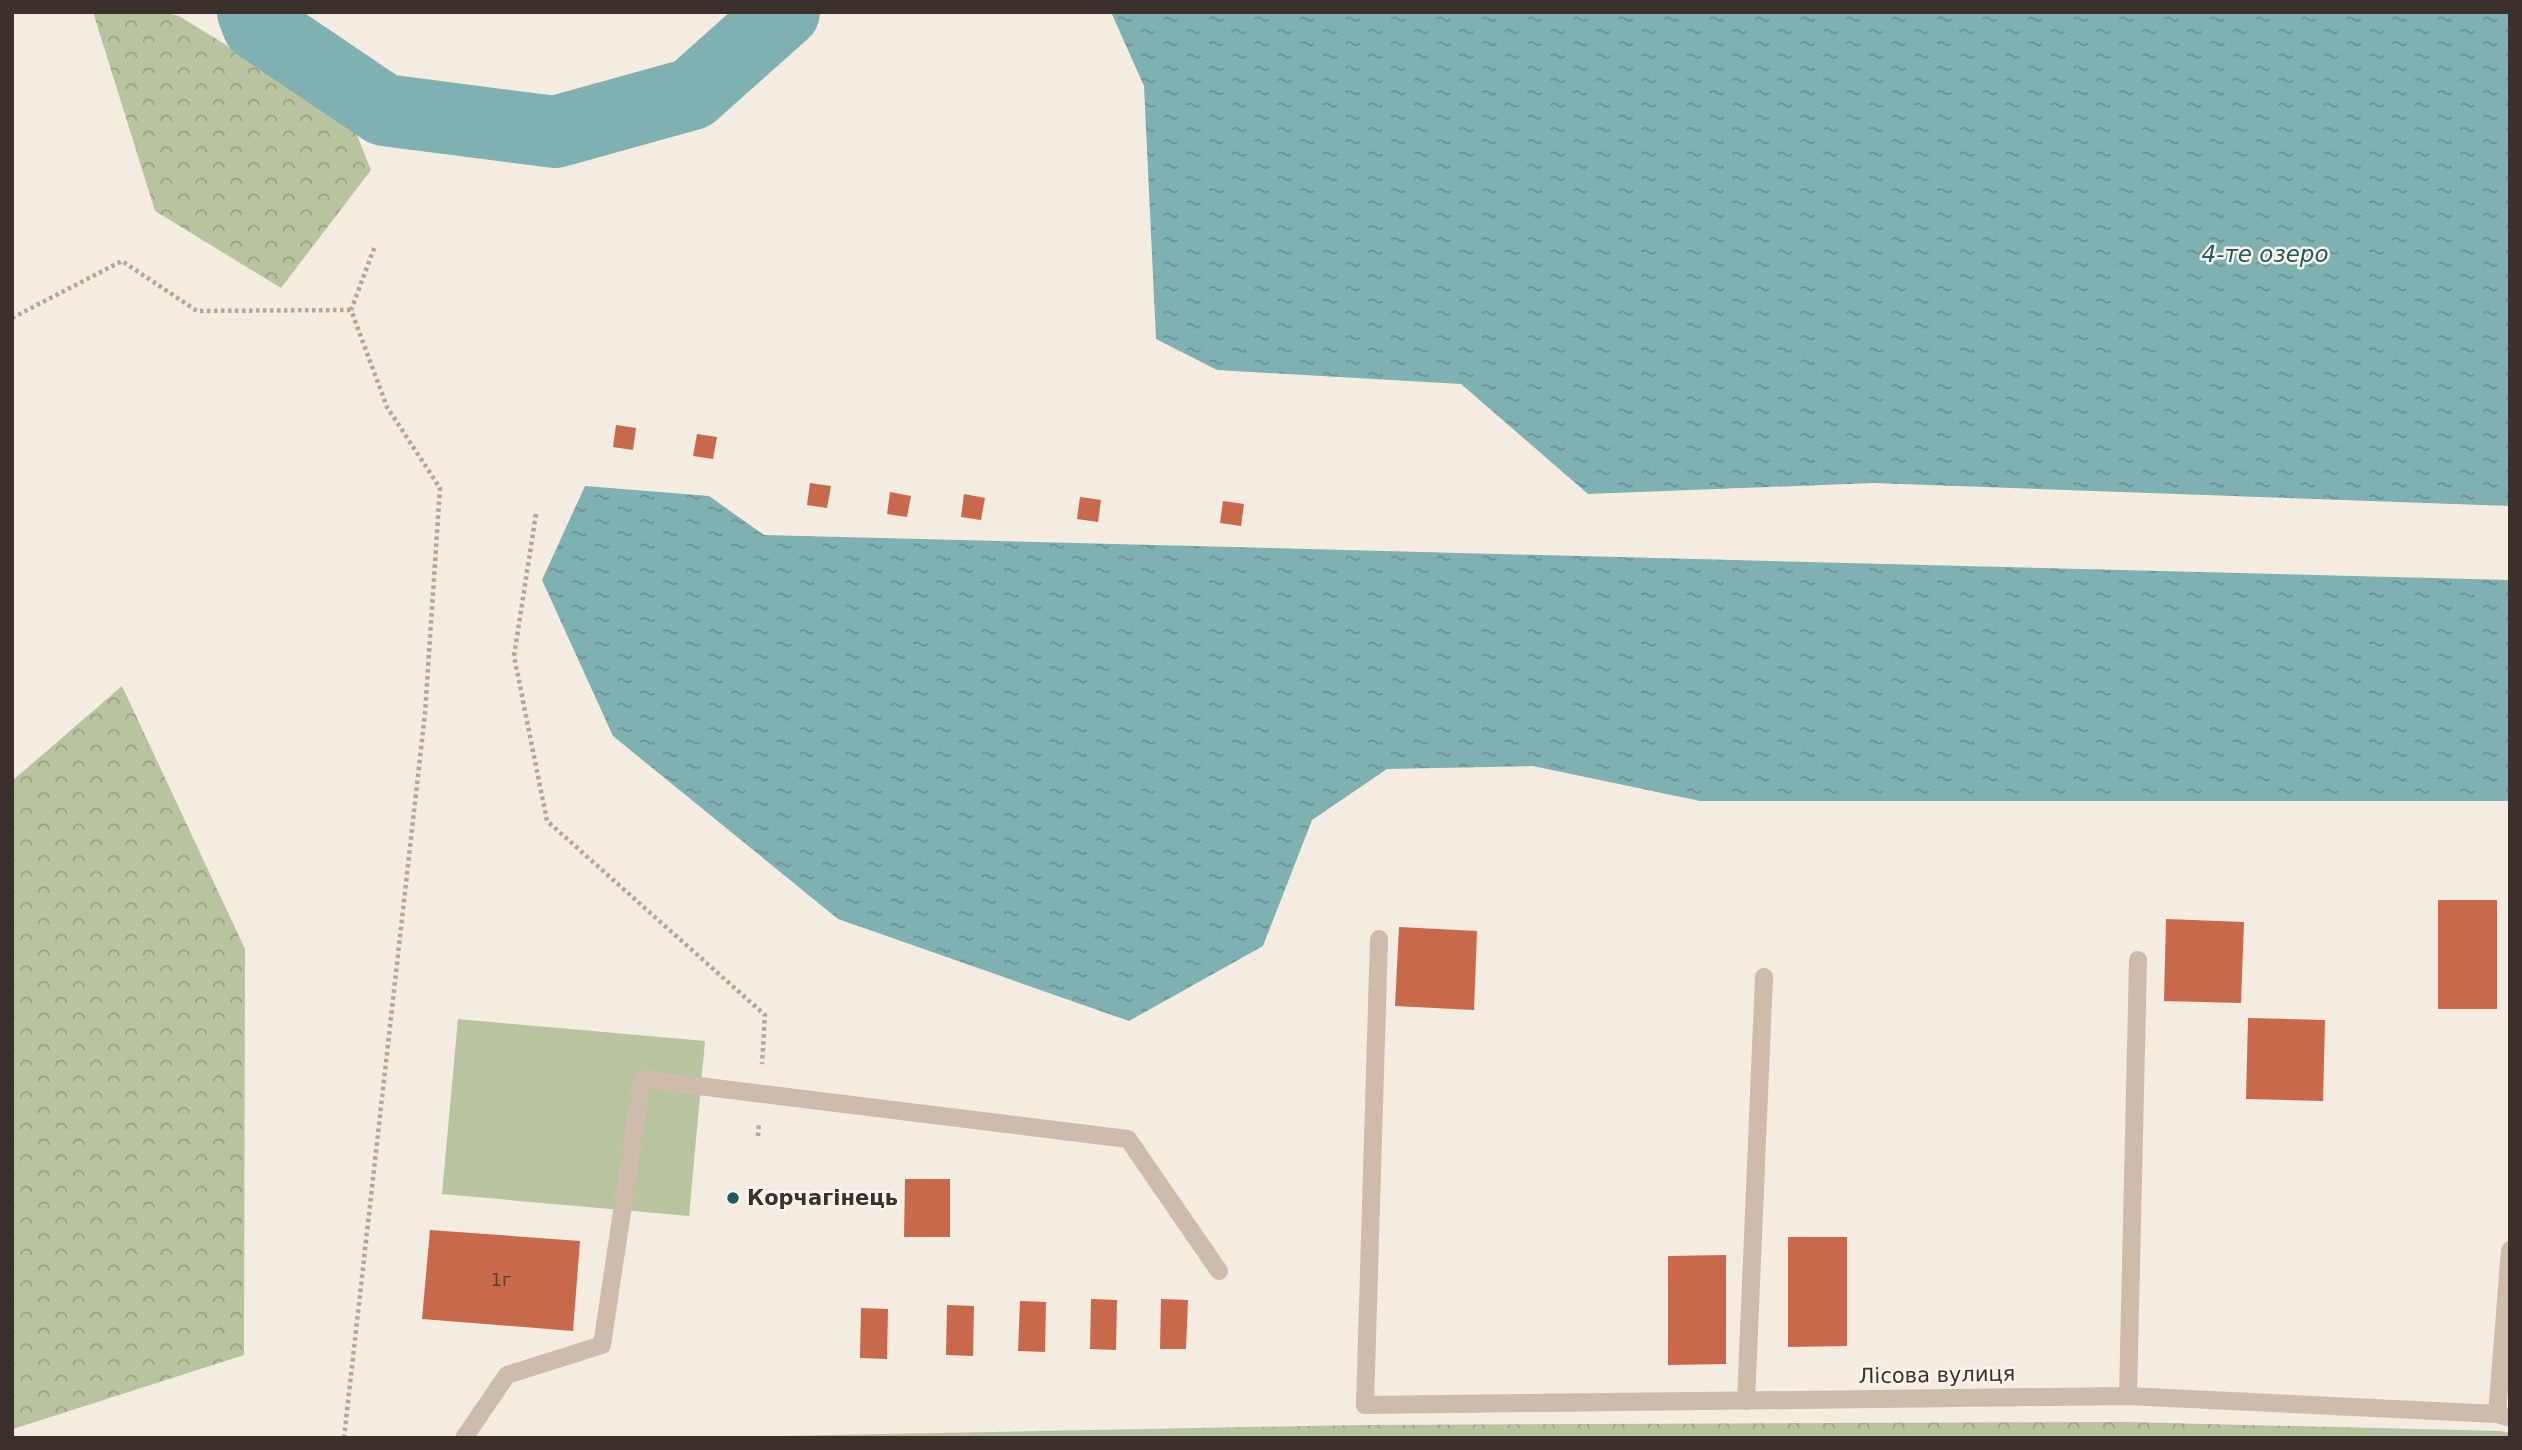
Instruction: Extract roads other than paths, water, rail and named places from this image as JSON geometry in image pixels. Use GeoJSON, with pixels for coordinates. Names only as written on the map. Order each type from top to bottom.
{"type":"FeatureCollection","features":[{"type":"Feature","properties":{"kind":"street","name":"Лісова вулиця"},"geometry":{"type":"LineString","coordinates":[[1380,939],[1365,1405],[2129,1396],[2503,1416]]}},
{"type":"Feature","properties":{"kind":"street"},"geometry":{"type":"LineString","coordinates":[[2129,1396],[2138,960]]}},
{"type":"Feature","properties":{"kind":"street"},"geometry":{"type":"LineString","coordinates":[[1746,1401],[1764,977]]}},
{"type":"Feature","properties":{"kind":"street"},"geometry":{"type":"LineString","coordinates":[[464,1438],[507,1375],[602,1345],[642,1079],[1128,1139],[1219,1271]]}},
{"type":"Feature","properties":{"kind":"street"},"geometry":{"type":"LineString","coordinates":[[2503,1416],[2510,1250]]}},
{"type":"Feature","properties":{"kind":"water","name":"4-те озеро"},"geometry":{"type":"Polygon","coordinates":[[[1111,12],[2510,12],[2510,506],[1873,483],[1588,494],[1461,384],[1217,370],[1156,339],[1144,86],[1111,12]]]}},
{"type":"Feature","properties":{"kind":"water"},"geometry":{"type":"Polygon","coordinates":[[[585,486],[709,496],[764,535],[2510,580],[2510,801],[1700,801],[1533,766],[1387,769],[1312,820],[1263,946],[1129,1021],[838,919],[613,736],[542,580],[585,486]]]}},
{"type":"Feature","properties":{"kind":"waterway"},"geometry":{"type":"LineString","coordinates":[[253,12],[258,25],[384,110],[555,132],[692,94],[784,12]]}},
{"type":"Feature","properties":{"kind":"place","name":"Корчагінець"},"geometry":{"type":"Point","coordinates":[733,1198]}}]}
